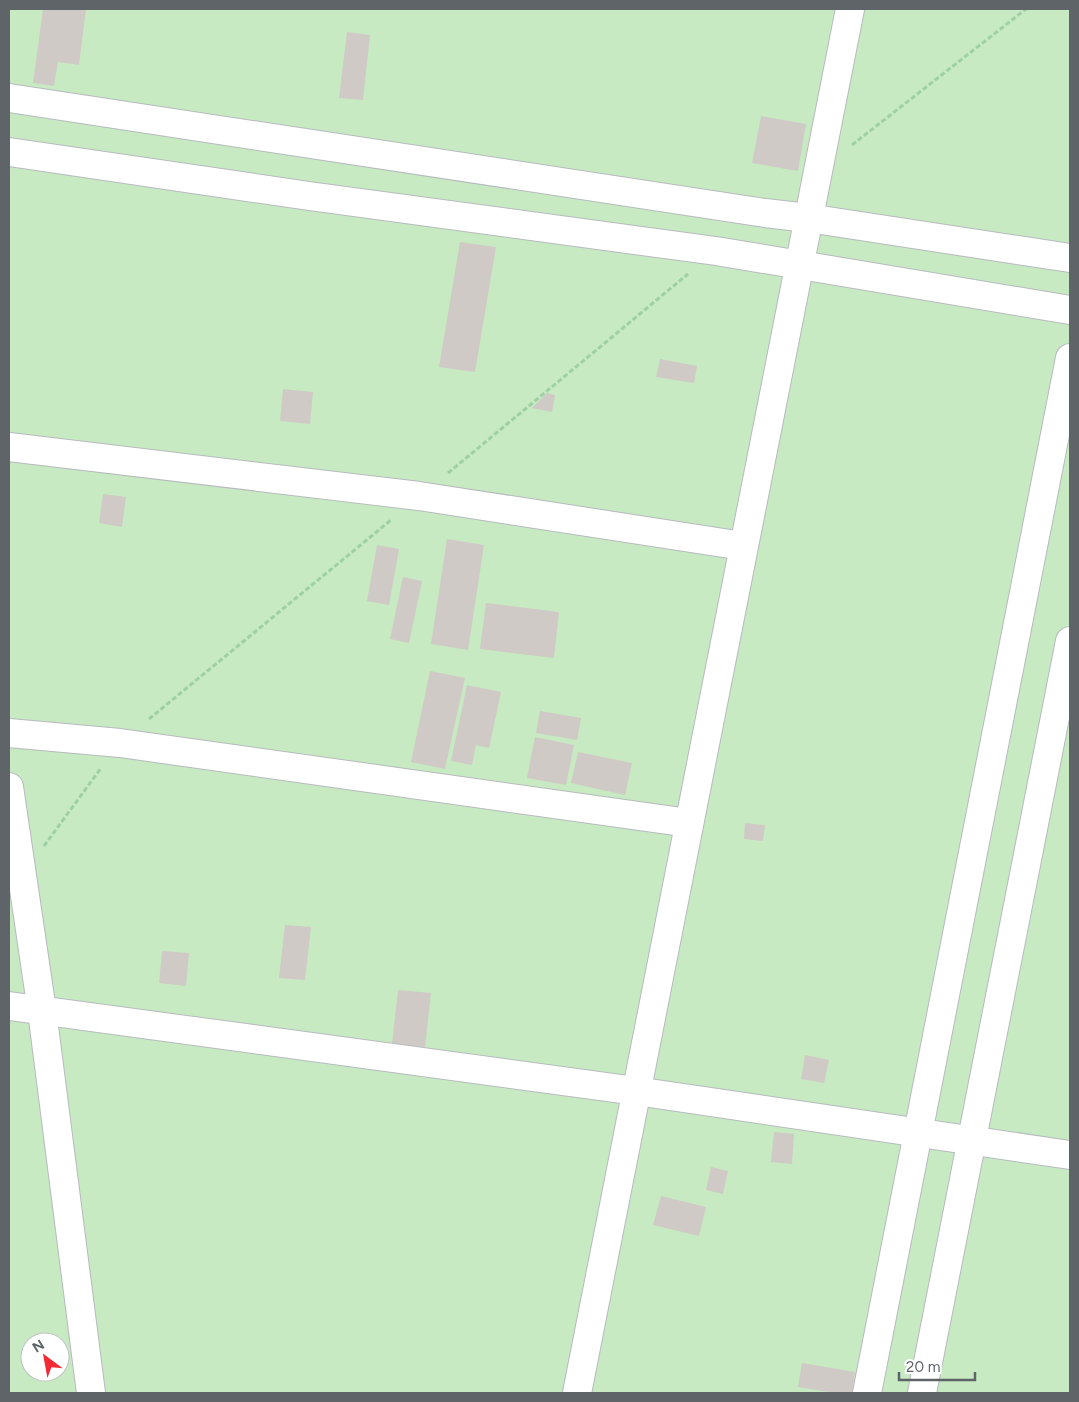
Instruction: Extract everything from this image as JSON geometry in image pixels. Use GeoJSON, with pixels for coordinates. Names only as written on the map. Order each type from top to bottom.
{"type":"FeatureCollection","features":[{"type":"Feature","properties":{"kind":"street"},"geometry":{"type":"LineString","coordinates":[[577,1393],[850,9]]}},
{"type":"Feature","properties":{"kind":"street"},"geometry":{"type":"LineString","coordinates":[[9,98],[1070,258]]}},
{"type":"Feature","properties":{"kind":"street"},"geometry":{"type":"LineString","coordinates":[[9,152],[309,196],[716,251],[1070,310]]}},
{"type":"Feature","properties":{"kind":"street"},"geometry":{"type":"LineString","coordinates":[[867,1393],[1070,358]]}},
{"type":"Feature","properties":{"kind":"street"},"geometry":{"type":"LineString","coordinates":[[9,447],[419,496],[743,546]]}},
{"type":"Feature","properties":{"kind":"street"},"geometry":{"type":"LineString","coordinates":[[922,1393],[1070,640]]}},
{"type":"Feature","properties":{"kind":"street"},"geometry":{"type":"LineString","coordinates":[[9,733],[120,743],[689,823]]}},
{"type":"Feature","properties":{"kind":"street"},"geometry":{"type":"LineString","coordinates":[[9,787],[42,1011],[91,1393]]}},
{"type":"Feature","properties":{"kind":"street"},"geometry":{"type":"LineString","coordinates":[[9,1006],[636,1091],[1070,1155]]}},
{"type":"Feature","properties":{"kind":"path"},"geometry":{"type":"LineString","coordinates":[[848,148],[1026,9]]}},
{"type":"Feature","properties":{"kind":"path"},"geometry":{"type":"LineString","coordinates":[[23,874],[120,743],[716,251]]}},
{"type":"Feature","properties":{"kind":"green space"},"geometry":{"type":"Polygon","coordinates":[[[9,9],[1070,9],[1070,1393],[9,1393],[9,9]]]}},
{"type":"Feature","properties":{"kind":"building"},"geometry":{"type":"Polygon","coordinates":[[[43,9],[86,9],[79,65],[58,62],[54,86],[33,83],[43,9]]]}},
{"type":"Feature","properties":{"kind":"building"},"geometry":{"type":"Polygon","coordinates":[[[347,32],[370,35],[363,100],[339,98],[347,32]]]}},
{"type":"Feature","properties":{"kind":"building"},"geometry":{"type":"Polygon","coordinates":[[[761,116],[806,124],[798,171],[752,163],[761,116]]]}},
{"type":"Feature","properties":{"kind":"building"},"geometry":{"type":"Polygon","coordinates":[[[460,242],[496,247],[475,372],[439,367],[460,242]]]}},
{"type":"Feature","properties":{"kind":"building"},"geometry":{"type":"Polygon","coordinates":[[[660,359],[697,366],[694,383],[656,377],[660,359]]]}},
{"type":"Feature","properties":{"kind":"building"},"geometry":{"type":"Polygon","coordinates":[[[283,389],[313,392],[310,424],[280,421],[283,389]]]}},
{"type":"Feature","properties":{"kind":"building"},"geometry":{"type":"Polygon","coordinates":[[[547,393],[555,395],[552,412],[532,408],[547,393]]]}},
{"type":"Feature","properties":{"kind":"building"},"geometry":{"type":"Polygon","coordinates":[[[103,494],[126,497],[122,527],[99,523],[103,494]]]}},
{"type":"Feature","properties":{"kind":"building"},"geometry":{"type":"Polygon","coordinates":[[[447,539],[484,545],[468,650],[431,644],[447,539]]]}},
{"type":"Feature","properties":{"kind":"building"},"geometry":{"type":"Polygon","coordinates":[[[377,545],[399,549],[389,605],[367,601],[377,545]]]}},
{"type":"Feature","properties":{"kind":"building"},"geometry":{"type":"Polygon","coordinates":[[[403,577],[422,581],[409,643],[390,639],[403,577]]]}},
{"type":"Feature","properties":{"kind":"building"},"geometry":{"type":"Polygon","coordinates":[[[486,603],[559,612],[554,658],[480,649],[486,603]]]}},
{"type":"Feature","properties":{"kind":"building"},"geometry":{"type":"Polygon","coordinates":[[[430,671],[465,678],[445,769],[411,762],[430,671]]]}},
{"type":"Feature","properties":{"kind":"building"},"geometry":{"type":"Polygon","coordinates":[[[467,685],[501,692],[489,748],[476,745],[472,765],[451,761],[467,685]]]}},
{"type":"Feature","properties":{"kind":"building"},"geometry":{"type":"Polygon","coordinates":[[[540,711],[581,718],[577,740],[536,733],[540,711]]]}},
{"type":"Feature","properties":{"kind":"building"},"geometry":{"type":"Polygon","coordinates":[[[535,737],[574,745],[566,785],[527,778],[535,737]]]}},
{"type":"Feature","properties":{"kind":"building"},"geometry":{"type":"Polygon","coordinates":[[[578,752],[632,763],[625,795],[571,783],[578,752]]]}},
{"type":"Feature","properties":{"kind":"building"},"geometry":{"type":"Polygon","coordinates":[[[745,823],[765,825],[763,841],[744,839],[745,823]]]}},
{"type":"Feature","properties":{"kind":"building"},"geometry":{"type":"Polygon","coordinates":[[[285,925],[311,927],[305,980],[279,978],[285,925]]]}},
{"type":"Feature","properties":{"kind":"building"},"geometry":{"type":"Polygon","coordinates":[[[162,951],[189,953],[186,986],[159,983],[162,951]]]}},
{"type":"Feature","properties":{"kind":"building"},"geometry":{"type":"Polygon","coordinates":[[[398,990],[431,993],[425,1047],[392,1044],[398,990]]]}},
{"type":"Feature","properties":{"kind":"building"},"geometry":{"type":"Polygon","coordinates":[[[805,1055],[829,1060],[824,1083],[801,1079],[805,1055]]]}},
{"type":"Feature","properties":{"kind":"building"},"geometry":{"type":"Polygon","coordinates":[[[774,1132],[794,1134],[792,1164],[771,1162],[774,1132]]]}},
{"type":"Feature","properties":{"kind":"building"},"geometry":{"type":"Polygon","coordinates":[[[711,1167],[728,1171],[723,1194],[706,1190],[711,1167]]]}},
{"type":"Feature","properties":{"kind":"building"},"geometry":{"type":"Polygon","coordinates":[[[661,1196],[706,1207],[699,1236],[653,1225],[661,1196]]]}},
{"type":"Feature","properties":{"kind":"building"},"geometry":{"type":"Polygon","coordinates":[[[802,1363],[855,1372],[852,1393],[834,1393],[798,1387],[802,1363]]]}}]}
